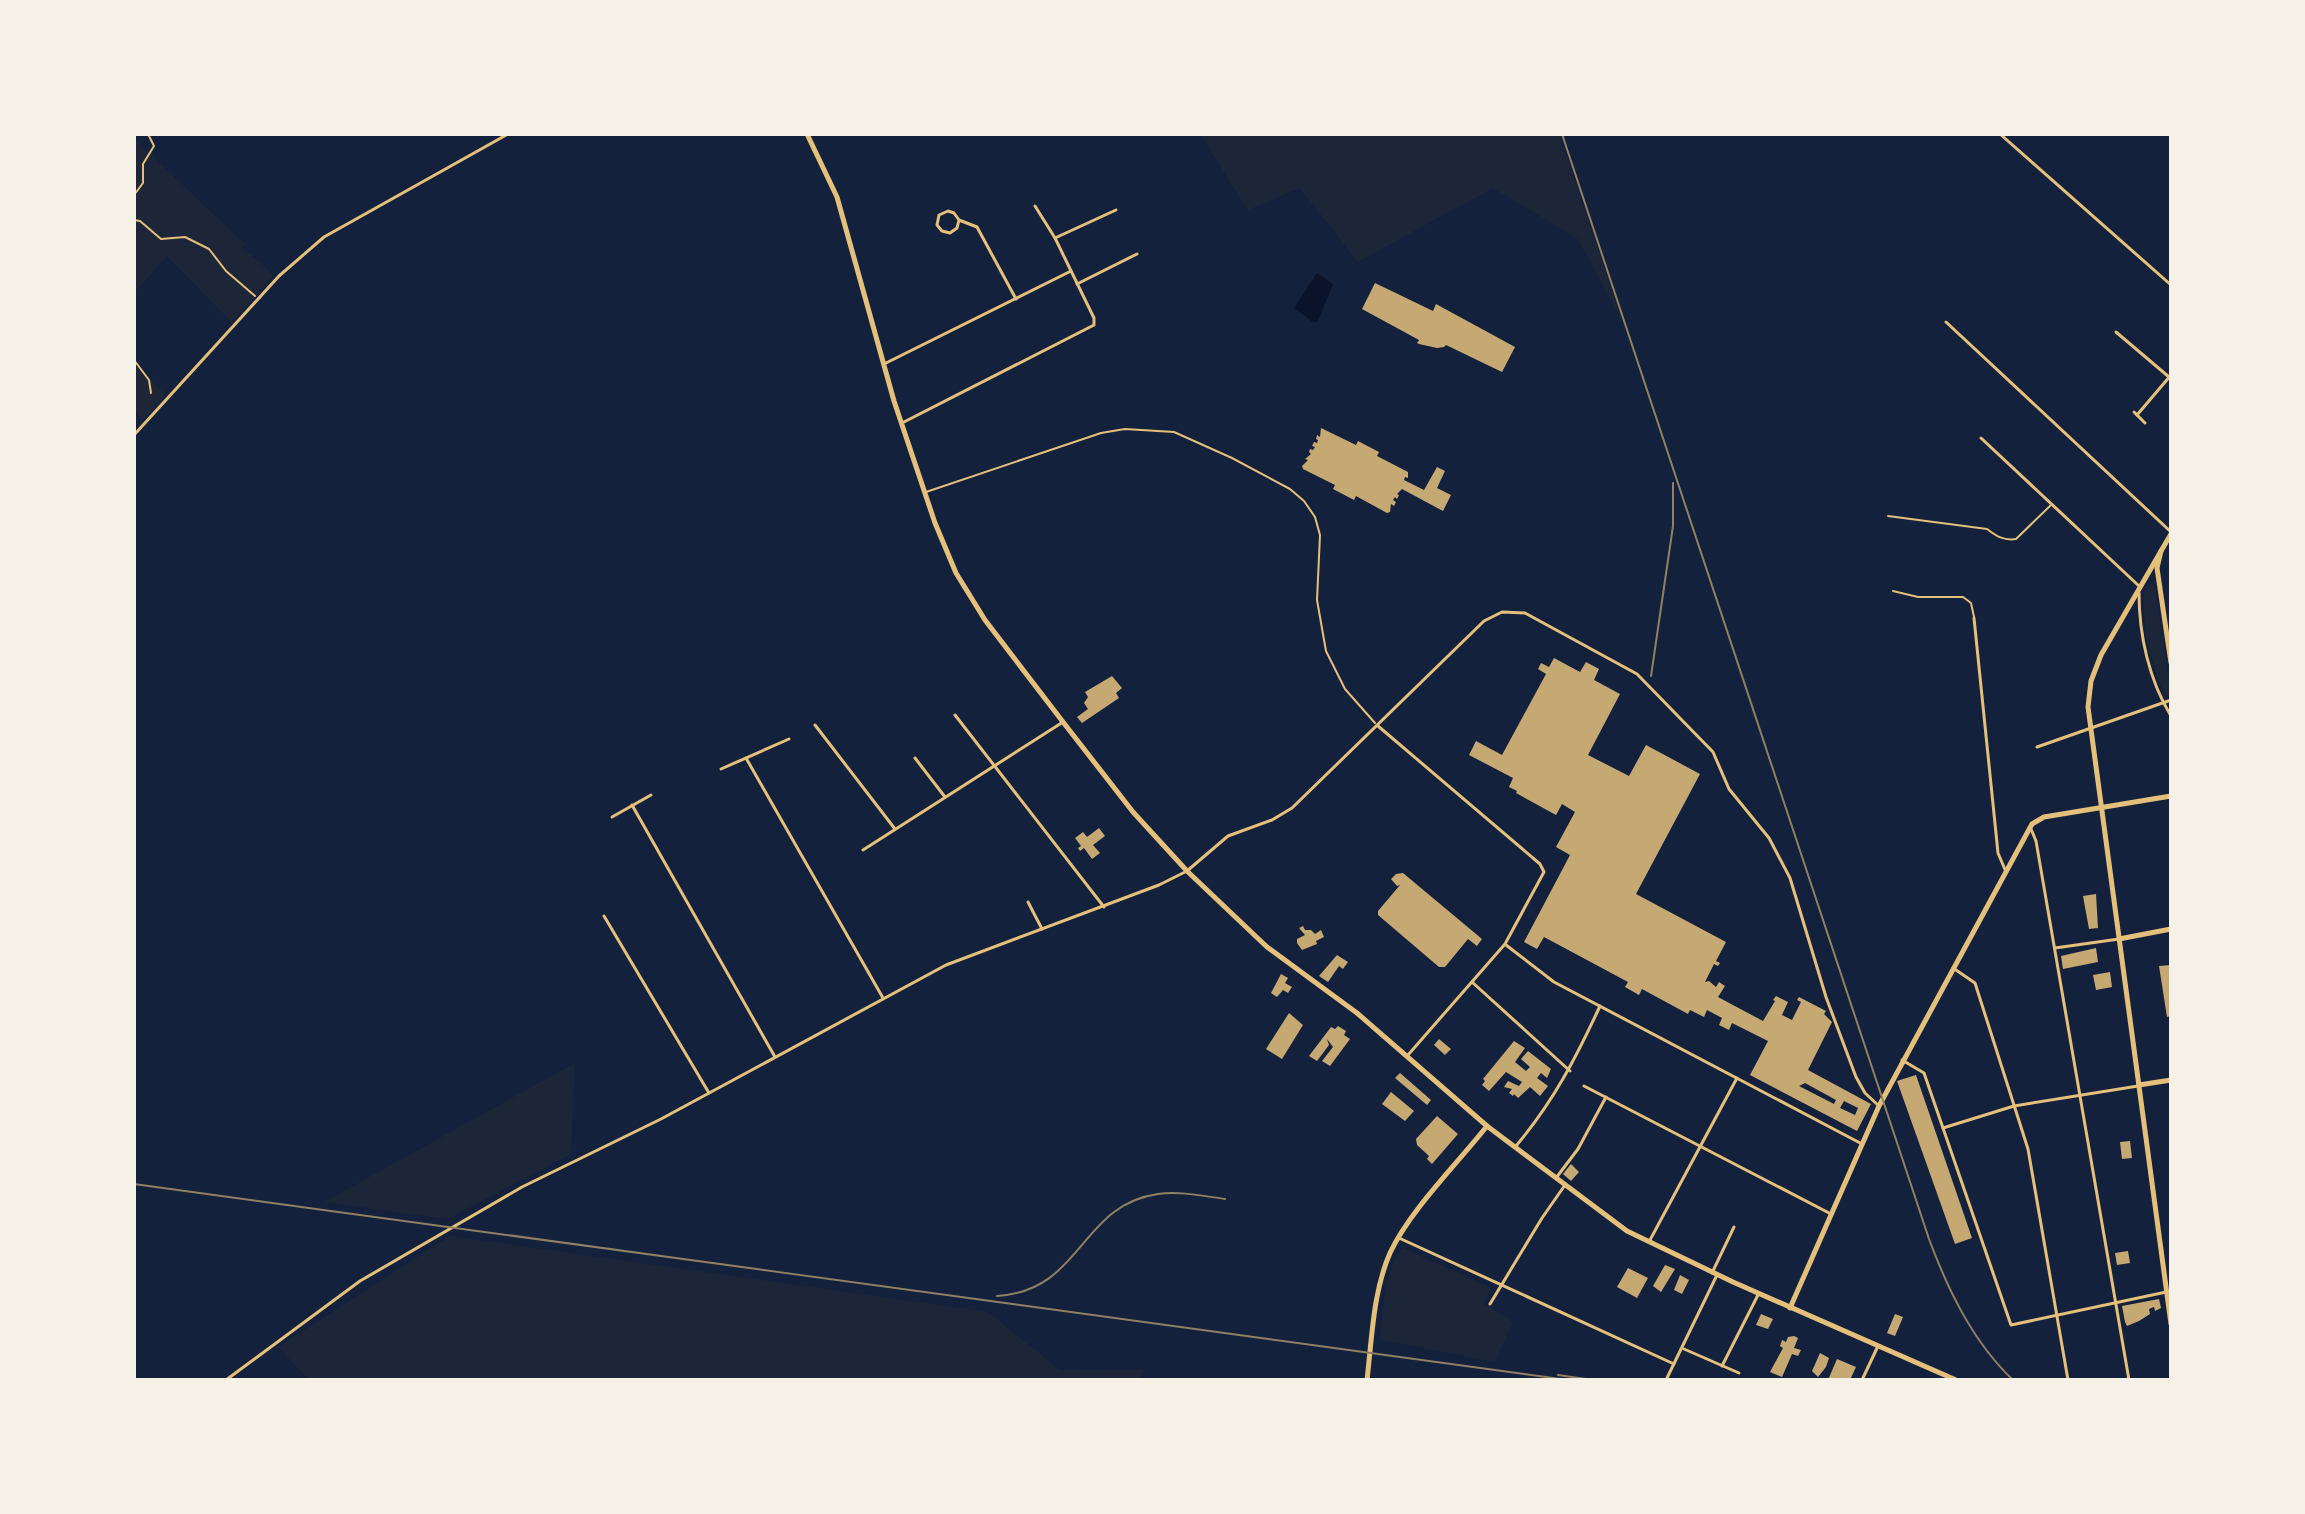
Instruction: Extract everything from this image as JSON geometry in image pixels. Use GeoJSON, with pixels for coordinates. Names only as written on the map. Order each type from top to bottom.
{"type":"FeatureCollection","features":[{"type":"Feature","properties":{"kind":"main road"},"geometry":{"type":"LineString","coordinates":[[807,134],[837,197],[902,423],[947,553],[967,593],[1133,812],[1187,871],[1267,947],[1357,1013],[1487,1126],[1627,1231],[1790,1308],[1956,1380]]}},
{"type":"Feature","properties":{"kind":"main road"},"geometry":{"type":"LineString","coordinates":[[2171,533],[2094,670],[2089,696],[2090,729],[2169,1291],[2171,1324]]}},
{"type":"Feature","properties":{"kind":"main road"},"geometry":{"type":"LineString","coordinates":[[2161,551],[2158,583],[2168,623],[2171,663]]}},
{"type":"Feature","properties":{"kind":"main road"},"geometry":{"type":"LineString","coordinates":[[2141,585],[2152,579],[2158,583]]}},
{"type":"Feature","properties":{"kind":"main road"},"geometry":{"type":"LineString","coordinates":[[1790,1308],[1879,1106],[2030,827],[2042,817],[2171,796]]}},
{"type":"Feature","properties":{"kind":"main road"},"geometry":{"type":"LineString","coordinates":[[2119,939],[2171,929]]}},
{"type":"Feature","properties":{"kind":"main road"},"geometry":{"type":"LineString","coordinates":[[2139,1085],[2171,1080]]}},
{"type":"Feature","properties":{"kind":"main road"},"geometry":{"type":"LineString","coordinates":[[1367,1380],[1378,1293],[1385,1267],[1408,1222],[1487,1126]]}},
{"type":"Feature","properties":{"kind":"street"},"geometry":{"type":"LineString","coordinates":[[134,435],[279,276],[324,237],[508,134]]}},
{"type":"Feature","properties":{"kind":"street"},"geometry":{"type":"LineString","coordinates":[[2000,134],[2171,285]]}},
{"type":"Feature","properties":{"kind":"street"},"geometry":{"type":"LineString","coordinates":[[902,423],[1095,324],[1055,238],[1035,206]]}},
{"type":"Feature","properties":{"kind":"street"},"geometry":{"type":"LineString","coordinates":[[1055,238],[1116,210]]}},
{"type":"Feature","properties":{"kind":"street"},"geometry":{"type":"LineString","coordinates":[[959,220],[957,228],[950,233],[940,230],[937,222],[939,215],[948,211],[959,220],[977,227],[1016,299]]}},
{"type":"Feature","properties":{"kind":"street"},"geometry":{"type":"LineString","coordinates":[[1077,284],[1137,254]]}},
{"type":"Feature","properties":{"kind":"street"},"geometry":{"type":"LineString","coordinates":[[883,365],[1071,271]]}},
{"type":"Feature","properties":{"kind":"street"},"geometry":{"type":"LineString","coordinates":[[1946,322],[2171,533]]}},
{"type":"Feature","properties":{"kind":"street"},"geometry":{"type":"LineString","coordinates":[[2116,332],[2170,376],[2135,414],[2145,423]]}},
{"type":"Feature","properties":{"kind":"street"},"geometry":{"type":"LineString","coordinates":[[1981,438],[2141,585],[2145,648],[2163,704],[2171,716]]}},
{"type":"Feature","properties":{"kind":"street"},"geometry":{"type":"LineString","coordinates":[[226,1380],[335,1298],[436,1234],[535,1180],[627,1136],[946,965],[1104,907],[1187,871],[1228,836],[1272,820],[1292,808],[1487,619],[1502,612],[1517,611],[1637,674],[1713,752],[1729,789],[1769,838],[1790,878],[1826,997],[1856,1077],[1865,1093],[1879,1106]]}},
{"type":"Feature","properties":{"kind":"street"},"geometry":{"type":"LineString","coordinates":[[1974,618],[1998,853],[2006,872]]}},
{"type":"Feature","properties":{"kind":"street"},"geometry":{"type":"LineString","coordinates":[[2037,747],[2171,700]]}},
{"type":"Feature","properties":{"kind":"street"},"geometry":{"type":"LineString","coordinates":[[955,715],[1104,907]]}},
{"type":"Feature","properties":{"kind":"street"},"geometry":{"type":"LineString","coordinates":[[863,850],[1063,722]]}},
{"type":"Feature","properties":{"kind":"street"},"geometry":{"type":"LineString","coordinates":[[815,725],[895,829]]}},
{"type":"Feature","properties":{"kind":"street"},"geometry":{"type":"LineString","coordinates":[[1378,726],[1543,868],[1542,878],[1505,944],[1408,1055]]}},
{"type":"Feature","properties":{"kind":"street"},"geometry":{"type":"LineString","coordinates":[[721,769],[789,739]]}},
{"type":"Feature","properties":{"kind":"street"},"geometry":{"type":"LineString","coordinates":[[746,758],[883,998]]}},
{"type":"Feature","properties":{"kind":"street"},"geometry":{"type":"LineString","coordinates":[[915,758],[945,797]]}},
{"type":"Feature","properties":{"kind":"street"},"geometry":{"type":"LineString","coordinates":[[612,817],[651,795]]}},
{"type":"Feature","properties":{"kind":"street"},"geometry":{"type":"LineString","coordinates":[[632,805],[775,1057]]}},
{"type":"Feature","properties":{"kind":"street"},"geometry":{"type":"LineString","coordinates":[[2030,827],[2037,844],[2129,1380]]}},
{"type":"Feature","properties":{"kind":"street"},"geometry":{"type":"LineString","coordinates":[[1028,902],[1042,929]]}},
{"type":"Feature","properties":{"kind":"street"},"geometry":{"type":"LineString","coordinates":[[604,916],[709,1093]]}},
{"type":"Feature","properties":{"kind":"street"},"geometry":{"type":"LineString","coordinates":[[2055,948],[2119,939]]}},
{"type":"Feature","properties":{"kind":"street"},"geometry":{"type":"LineString","coordinates":[[1505,944],[1546,977],[1862,1144]]}},
{"type":"Feature","properties":{"kind":"street"},"geometry":{"type":"LineString","coordinates":[[1953,968],[1975,983],[2028,1149],[2068,1380]]}},
{"type":"Feature","properties":{"kind":"street"},"geometry":{"type":"LineString","coordinates":[[1472,982],[1570,1071]]}},
{"type":"Feature","properties":{"kind":"street"},"geometry":{"type":"LineString","coordinates":[[1515,1148],[1570,1071],[1600,1006]]}},
{"type":"Feature","properties":{"kind":"street"},"geometry":{"type":"LineString","coordinates":[[1902,1060],[1923,1071],[2011,1325],[2169,1291]]}},
{"type":"Feature","properties":{"kind":"street"},"geometry":{"type":"LineString","coordinates":[[1648,1243],[1737,1078]]}},
{"type":"Feature","properties":{"kind":"street"},"geometry":{"type":"LineString","coordinates":[[1943,1128],[2014,1106],[2139,1085]]}},
{"type":"Feature","properties":{"kind":"street"},"geometry":{"type":"LineString","coordinates":[[1584,1086],[1831,1214]]}},
{"type":"Feature","properties":{"kind":"street"},"geometry":{"type":"LineString","coordinates":[[1556,1179],[1578,1149],[1606,1097]]}},
{"type":"Feature","properties":{"kind":"street"},"geometry":{"type":"LineString","coordinates":[[1490,1304],[1565,1185]]}},
{"type":"Feature","properties":{"kind":"street"},"geometry":{"type":"LineString","coordinates":[[1667,1378],[1683,1348],[1734,1227]]}},
{"type":"Feature","properties":{"kind":"street"},"geometry":{"type":"LineString","coordinates":[[1399,1238],[1500,1287],[1674,1364]]}},
{"type":"Feature","properties":{"kind":"street"},"geometry":{"type":"LineString","coordinates":[[1722,1366],[1759,1293]]}},
{"type":"Feature","properties":{"kind":"street"},"geometry":{"type":"LineString","coordinates":[[1862,1380],[1878,1346]]}},
{"type":"Feature","properties":{"kind":"street"},"geometry":{"type":"LineString","coordinates":[[1683,1348],[1739,1373]]}},
{"type":"Feature","properties":{"kind":"lane"},"geometry":{"type":"LineString","coordinates":[[925,493],[1101,433],[1125,429],[1174,432],[1232,458],[1290,489],[1312,512],[1320,535],[1317,600],[1326,651],[1345,689],[1378,726]]}},
{"type":"Feature","properties":{"kind":"lane"},"geometry":{"type":"LineString","coordinates":[[1888,516],[1987,529],[2011,540],[2016,539],[2052,504]]}},
{"type":"Feature","properties":{"kind":"lane"},"geometry":{"type":"LineString","coordinates":[[1893,591],[1918,597],[1963,597],[1971,603],[1974,618]]}},
{"type":"Feature","properties":{"kind":"path"},"geometry":{"type":"LineString","coordinates":[[134,195],[143,183],[143,164],[154,146],[148,134]]}},
{"type":"Feature","properties":{"kind":"path"},"geometry":{"type":"LineString","coordinates":[[134,220],[140,221],[161,239],[185,237],[209,249],[226,271],[259,300]]}},
{"type":"Feature","properties":{"kind":"path"},"geometry":{"type":"LineString","coordinates":[[134,360],[149,380],[151,393]]}},
{"type":"Feature","properties":{"kind":"shaded area"},"geometry":{"type":"Polygon","coordinates":[[[1200,134],[1559,134],[1622,321],[1578,239],[1493,188],[1358,262],[1300,188],[1248,210],[1200,134]]]}},
{"type":"Feature","properties":{"kind":"shaded area"},"geometry":{"type":"Polygon","coordinates":[[[134,139],[274,275],[232,323],[167,256],[134,293],[134,139]]]}},
{"type":"Feature","properties":{"kind":"shaded area"},"geometry":{"type":"Polygon","coordinates":[[[1317,273],[1333,284],[1318,321],[1314,323],[1294,308],[1317,273]]]}},
{"type":"Feature","properties":{"kind":"shaded area"},"geometry":{"type":"Polygon","coordinates":[[[134,364],[166,395],[142,421],[134,410],[134,364]]]}},
{"type":"Feature","properties":{"kind":"shaded area"},"geometry":{"type":"Polygon","coordinates":[[[2148,584],[2155,587],[2171,692],[2168,696],[2164,694],[2159,681],[2148,642],[2144,601],[2148,584]]]}},
{"type":"Feature","properties":{"kind":"shaded area"},"geometry":{"type":"Polygon","coordinates":[[[575,1063],[571,1154],[448,1219],[324,1202],[575,1063]]]}},
{"type":"Feature","properties":{"kind":"shaded area"},"geometry":{"type":"Polygon","coordinates":[[[450,1236],[988,1312],[1060,1370],[1142,1369],[1141,1380],[309,1380],[278,1347],[450,1236]]]}},
{"type":"Feature","properties":{"kind":"shaded area"},"geometry":{"type":"Polygon","coordinates":[[[1403,1248],[1491,1288],[1484,1304],[1513,1322],[1495,1362],[1380,1339],[1388,1279],[1403,1248]]]}},
{"type":"Feature","properties":{"kind":"building"},"geometry":{"type":"Polygon","coordinates":[[[1375,283],[1433,311],[1436,304],[1515,347],[1502,372],[1446,345],[1437,348],[1419,344],[1419,340],[1362,309],[1375,283]]]}},
{"type":"Feature","properties":{"kind":"building"},"geometry":{"type":"Polygon","coordinates":[[[1321,428],[1379,452],[1377,456],[1408,472],[1408,478],[1404,480],[1424,490],[1437,467],[1445,471],[1437,488],[1451,495],[1443,511],[1402,489],[1387,513],[1356,496],[1354,500],[1333,489],[1335,485],[1303,469],[1308,460],[1305,459],[1311,454],[1310,449],[1315,447],[1312,446],[1314,442],[1317,443],[1317,435],[1320,437],[1321,428]]]}},
{"type":"Feature","properties":{"kind":"building"},"geometry":{"type":"Polygon","coordinates":[[[1554,658],[1580,672],[1586,662],[1599,669],[1594,680],[1620,694],[1588,755],[1629,776],[1646,745],[1700,774],[1636,894],[1726,942],[1716,961],[1720,963],[1718,966],[1714,964],[1705,982],[1709,981],[1716,987],[1719,982],[1725,986],[1718,997],[1763,1021],[1776,996],[1788,1002],[1782,1015],[1792,1020],[1801,1002],[1797,1000],[1799,997],[1826,1011],[1824,1014],[1832,1022],[1808,1070],[1871,1104],[1857,1131],[1750,1075],[1768,1041],[1732,1023],[1729,1030],[1719,1025],[1722,1018],[1707,1010],[1704,1017],[1690,1010],[1688,1014],[1642,989],[1639,995],[1625,987],[1628,982],[1544,937],[1537,949],[1524,942],[1570,855],[1556,847],[1575,812],[1562,804],[1556,815],[1509,787],[1513,778],[1469,755],[1476,741],[1502,755],[1546,674],[1538,669],[1541,663],[1549,667],[1554,658]],[[1805,1083],[1799,1086],[1834,1104],[1836,1100],[1805,1083]],[[1844,1101],[1840,1108],[1855,1115],[1858,1108],[1844,1101]]]}},
{"type":"Feature","properties":{"kind":"building"},"geometry":{"type":"Polygon","coordinates":[[[1112,676],[1122,688],[1116,693],[1119,698],[1082,723],[1077,717],[1088,709],[1084,703],[1088,697],[1085,692],[1112,676]]]}},
{"type":"Feature","properties":{"kind":"building"},"geometry":{"type":"Polygon","coordinates":[[[1099,828],[1105,836],[1093,845],[1100,853],[1092,859],[1084,848],[1080,851],[1078,848],[1081,846],[1075,838],[1083,832],[1087,837],[1099,828]]]}},
{"type":"Feature","properties":{"kind":"building"},"geometry":{"type":"Polygon","coordinates":[[[1403,873],[1482,939],[1477,946],[1468,939],[1445,967],[1439,967],[1378,915],[1400,885],[1397,886],[1391,879],[1403,873]]]}},
{"type":"Feature","properties":{"kind":"building"},"geometry":{"type":"Polygon","coordinates":[[[2096,894],[2098,928],[2089,929],[2083,896],[2096,894]]]}},
{"type":"Feature","properties":{"kind":"building"},"geometry":{"type":"Polygon","coordinates":[[[1303,926],[1315,934],[1321,930],[1324,937],[1316,941],[1317,944],[1302,950],[1297,939],[1305,935],[1299,928],[1303,926]]]}},
{"type":"Feature","properties":{"kind":"building"},"geometry":{"type":"Polygon","coordinates":[[[2096,948],[2098,962],[2063,969],[2061,956],[2096,948]]]}},
{"type":"Feature","properties":{"kind":"building"},"geometry":{"type":"Polygon","coordinates":[[[1337,955],[1348,962],[1343,969],[1339,966],[1328,982],[1319,976],[1337,955]]]}},
{"type":"Feature","properties":{"kind":"building"},"geometry":{"type":"Polygon","coordinates":[[[2171,965],[2171,1016],[2167,1017],[2159,966],[2171,965]]]}},
{"type":"Feature","properties":{"kind":"building"},"geometry":{"type":"Polygon","coordinates":[[[2110,972],[2112,987],[2096,990],[2093,975],[2110,972]]]}},
{"type":"Feature","properties":{"kind":"building"},"geometry":{"type":"Polygon","coordinates":[[[1281,974],[1288,978],[1285,983],[1292,987],[1288,993],[1283,990],[1277,997],[1271,993],[1281,974]]]}},
{"type":"Feature","properties":{"kind":"building"},"geometry":{"type":"Polygon","coordinates":[[[1289,1013],[1303,1025],[1282,1059],[1266,1049],[1289,1013]]]}},
{"type":"Feature","properties":{"kind":"building"},"geometry":{"type":"Polygon","coordinates":[[[1338,1026],[1346,1031],[1344,1035],[1350,1039],[1330,1066],[1322,1061],[1333,1047],[1327,1039],[1329,1045],[1317,1061],[1309,1056],[1331,1027],[1335,1029],[1338,1026]]]}},
{"type":"Feature","properties":{"kind":"building"},"geometry":{"type":"Polygon","coordinates":[[[1439,1039],[1451,1049],[1445,1055],[1434,1045],[1439,1039]]]}},
{"type":"Feature","properties":{"kind":"building"},"geometry":{"type":"Polygon","coordinates":[[[1514,1041],[1525,1048],[1515,1062],[1526,1071],[1530,1067],[1521,1059],[1528,1051],[1551,1069],[1547,1078],[1541,1073],[1537,1078],[1548,1086],[1540,1096],[1530,1087],[1518,1098],[1513,1096],[1509,1093],[1512,1089],[1504,1087],[1508,1081],[1519,1086],[1522,1082],[1506,1072],[1489,1091],[1482,1085],[1483,1079],[1514,1041]]]}},
{"type":"Feature","properties":{"kind":"building"},"geometry":{"type":"Polygon","coordinates":[[[1400,1073],[1431,1100],[1427,1105],[1395,1078],[1400,1073]]]}},
{"type":"Feature","properties":{"kind":"building"},"geometry":{"type":"Polygon","coordinates":[[[1916,1075],[1972,1238],[1955,1244],[1897,1081],[1916,1075]]]}},
{"type":"Feature","properties":{"kind":"building"},"geometry":{"type":"Polygon","coordinates":[[[1391,1092],[1414,1111],[1405,1121],[1382,1104],[1391,1092]]]}},
{"type":"Feature","properties":{"kind":"building"},"geometry":{"type":"Polygon","coordinates":[[[1437,1116],[1458,1134],[1432,1164],[1416,1139],[1437,1116]]]}},
{"type":"Feature","properties":{"kind":"building"},"geometry":{"type":"Polygon","coordinates":[[[2130,1141],[2132,1158],[2122,1159],[2120,1142],[2130,1141]]]}},
{"type":"Feature","properties":{"kind":"building"},"geometry":{"type":"Polygon","coordinates":[[[1571,1164],[1579,1172],[1571,1181],[1563,1174],[1571,1164]]]}},
{"type":"Feature","properties":{"kind":"building"},"geometry":{"type":"Polygon","coordinates":[[[2128,1251],[2130,1263],[2117,1265],[2115,1253],[2128,1251]]]}},
{"type":"Feature","properties":{"kind":"building"},"geometry":{"type":"Polygon","coordinates":[[[1665,1265],[1675,1269],[1661,1292],[1653,1286],[1665,1265]]]}},
{"type":"Feature","properties":{"kind":"building"},"geometry":{"type":"Polygon","coordinates":[[[1628,1268],[1648,1278],[1637,1298],[1617,1287],[1628,1268]]]}},
{"type":"Feature","properties":{"kind":"building"},"geometry":{"type":"Polygon","coordinates":[[[1680,1275],[1689,1280],[1682,1294],[1674,1290],[1680,1275]]]}},
{"type":"Feature","properties":{"kind":"building"},"geometry":{"type":"Polygon","coordinates":[[[2159,1299],[2161,1308],[2155,1311],[2154,1307],[2149,1309],[2150,1314],[2127,1326],[2122,1306],[2159,1299]]]}},
{"type":"Feature","properties":{"kind":"building"},"geometry":{"type":"Polygon","coordinates":[[[1761,1314],[1773,1319],[1768,1329],[1756,1325],[1761,1314]]]}},
{"type":"Feature","properties":{"kind":"building"},"geometry":{"type":"Polygon","coordinates":[[[1895,1314],[1903,1317],[1895,1336],[1887,1333],[1895,1314]]]}},
{"type":"Feature","properties":{"kind":"building"},"geometry":{"type":"Polygon","coordinates":[[[1788,1337],[1798,1338],[1794,1348],[1801,1350],[1798,1356],[1792,1354],[1782,1377],[1770,1372],[1783,1348],[1780,1346],[1782,1340],[1786,1342],[1788,1337]]]}},
{"type":"Feature","properties":{"kind":"building"},"geometry":{"type":"Polygon","coordinates":[[[1820,1353],[1829,1358],[1818,1377],[1812,1371],[1820,1353]]]}},
{"type":"Feature","properties":{"kind":"building"},"geometry":{"type":"Polygon","coordinates":[[[1837,1359],[1856,1367],[1850,1380],[1828,1380],[1837,1359]]]}},
{"type":"Feature","properties":{"kind":"railway"},"geometry":{"type":"LineString","coordinates":[[1562,134],[1929,1239],[1963,1314],[1986,1349],[2013,1380]]}},
{"type":"Feature","properties":{"kind":"railway"},"geometry":{"type":"LineString","coordinates":[[1651,676],[1673,526],[1673,483]]}},
{"type":"Feature","properties":{"kind":"railway"},"geometry":{"type":"LineString","coordinates":[[134,1184],[1568,1380]]}},
{"type":"Feature","properties":{"kind":"railway"},"geometry":{"type":"LineString","coordinates":[[997,1296],[1025,1291],[1047,1280],[1112,1214],[1132,1201],[1166,1193],[1225,1199]]}},
{"type":"Feature","properties":{"kind":"railway"},"geometry":{"type":"LineString","coordinates":[[1558,1375],[1593,1380]]}}]}
